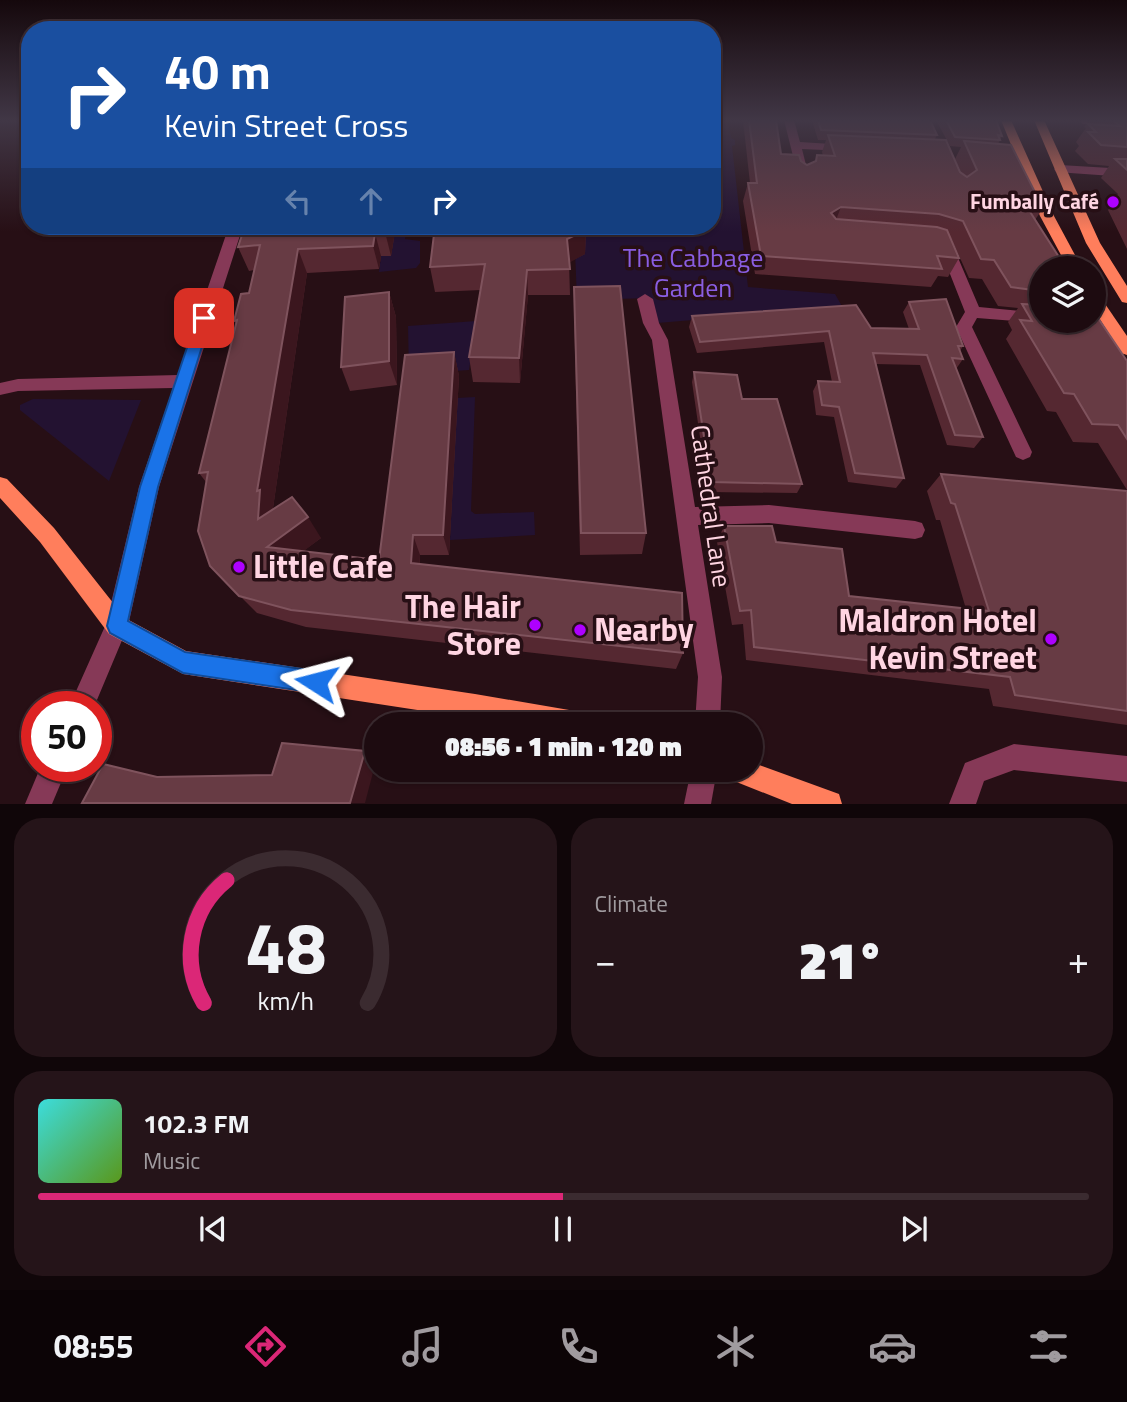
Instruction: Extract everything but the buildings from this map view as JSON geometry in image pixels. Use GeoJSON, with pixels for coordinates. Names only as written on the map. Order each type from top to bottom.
{"type":"FeatureCollection","features":[{"type":"Feature","properties":{"kind":"main road"},"geometry":{"type":"LineString","coordinates":[[1014,158],[1067,256]]}},
{"type":"Feature","properties":{"kind":"main road"},"geometry":{"type":"LineString","coordinates":[[1055,158],[1093,243],[1127,298]]}},
{"type":"Feature","properties":{"kind":"main road"},"geometry":{"type":"LineString","coordinates":[[1106,318],[1127,349]]}},
{"type":"Feature","properties":{"kind":"main road"},"geometry":{"type":"LineString","coordinates":[[0,485],[47,535],[117,626],[183,662],[508,712]]}},
{"type":"Feature","properties":{"kind":"main road"},"geometry":{"type":"LineString","coordinates":[[763,779],[829,803]]}},
{"type":"Feature","properties":{"kind":"street"},"geometry":{"type":"LineString","coordinates":[[798,158],[803,177]]}},
{"type":"Feature","properties":{"kind":"street"},"geometry":{"type":"LineString","coordinates":[[1060,169],[1127,173]]}},
{"type":"Feature","properties":{"kind":"street"},"geometry":{"type":"LineString","coordinates":[[88,691],[117,626],[149,487],[233,235]]}},
{"type":"Feature","properties":{"kind":"street"},"geometry":{"type":"LineString","coordinates":[[929,239],[940,241],[948,250],[973,312]]}},
{"type":"Feature","properties":{"kind":"street","name":"Cathedral Lane"},"geometry":{"type":"LineString","coordinates":[[645,299],[651,323],[660,340],[710,677],[709,712]]}},
{"type":"Feature","properties":{"kind":"street"},"geometry":{"type":"LineString","coordinates":[[973,312],[1029,317]]}},
{"type":"Feature","properties":{"kind":"street"},"geometry":{"type":"LineString","coordinates":[[973,312],[964,327],[1023,452]]}},
{"type":"Feature","properties":{"kind":"street"},"geometry":{"type":"LineString","coordinates":[[1106,324],[1110,324]]}},
{"type":"Feature","properties":{"kind":"street"},"geometry":{"type":"LineString","coordinates":[[0,389],[18,385],[183,381]]}},
{"type":"Feature","properties":{"kind":"street"},"geometry":{"type":"LineString","coordinates":[[686,516],[769,514],[915,530]]}},
{"type":"Feature","properties":{"kind":"street"},"geometry":{"type":"LineString","coordinates":[[962,803],[974,772],[1014,757],[1127,769]]}},
{"type":"Feature","properties":{"kind":"street"},"geometry":{"type":"LineString","coordinates":[[38,803],[48,782]]}},
{"type":"Feature","properties":{"kind":"street"},"geometry":{"type":"LineString","coordinates":[[696,803],[701,782]]}},
{"type":"Feature","properties":{"kind":"green space","name":"The Cabbage Garden"},"geometry":{"type":"Polygon","coordinates":[[[721,158],[733,158],[748,287],[835,294],[843,308],[657,323],[652,298],[577,300],[574,235],[721,235],[721,158]]]}},
{"type":"Feature","properties":{"kind":"green space"},"geometry":{"type":"Polygon","coordinates":[[[390,235],[406,235],[405,239],[420,241],[420,263],[416,268],[379,272],[381,256],[391,255],[393,245],[390,235]]]}},
{"type":"Feature","properties":{"kind":"green space"},"geometry":{"type":"Polygon","coordinates":[[[476,321],[469,370],[409,374],[408,326],[476,321]]]}},
{"type":"Feature","properties":{"kind":"green space"},"geometry":{"type":"Polygon","coordinates":[[[475,397],[471,511],[475,514],[534,512],[535,535],[450,540],[457,398],[475,397]]]}},
{"type":"Feature","properties":{"kind":"green space"},"geometry":{"type":"Polygon","coordinates":[[[33,399],[141,400],[109,481],[20,410],[20,405],[33,399]]]}},
{"type":"Feature","properties":{"kind":"place","name":"Fumbally Café"},"geometry":{"type":"Point","coordinates":[1113,202]}},
{"type":"Feature","properties":{"kind":"place","name":"Little Cafe"},"geometry":{"type":"Point","coordinates":[239,567]}},
{"type":"Feature","properties":{"kind":"place","name":"The Hair Store"},"geometry":{"type":"Point","coordinates":[535,625]}},
{"type":"Feature","properties":{"kind":"place","name":"Nearby"},"geometry":{"type":"Point","coordinates":[580,630]}},
{"type":"Feature","properties":{"kind":"place","name":"Maldron Hotel Kevin Street"},"geometry":{"type":"Point","coordinates":[1051,639]}},
{"type":"Feature","properties":{"kind":"route"},"geometry":{"type":"LineString","coordinates":[[204,318],[149,487],[117,626],[183,662],[316,682]]}}]}
